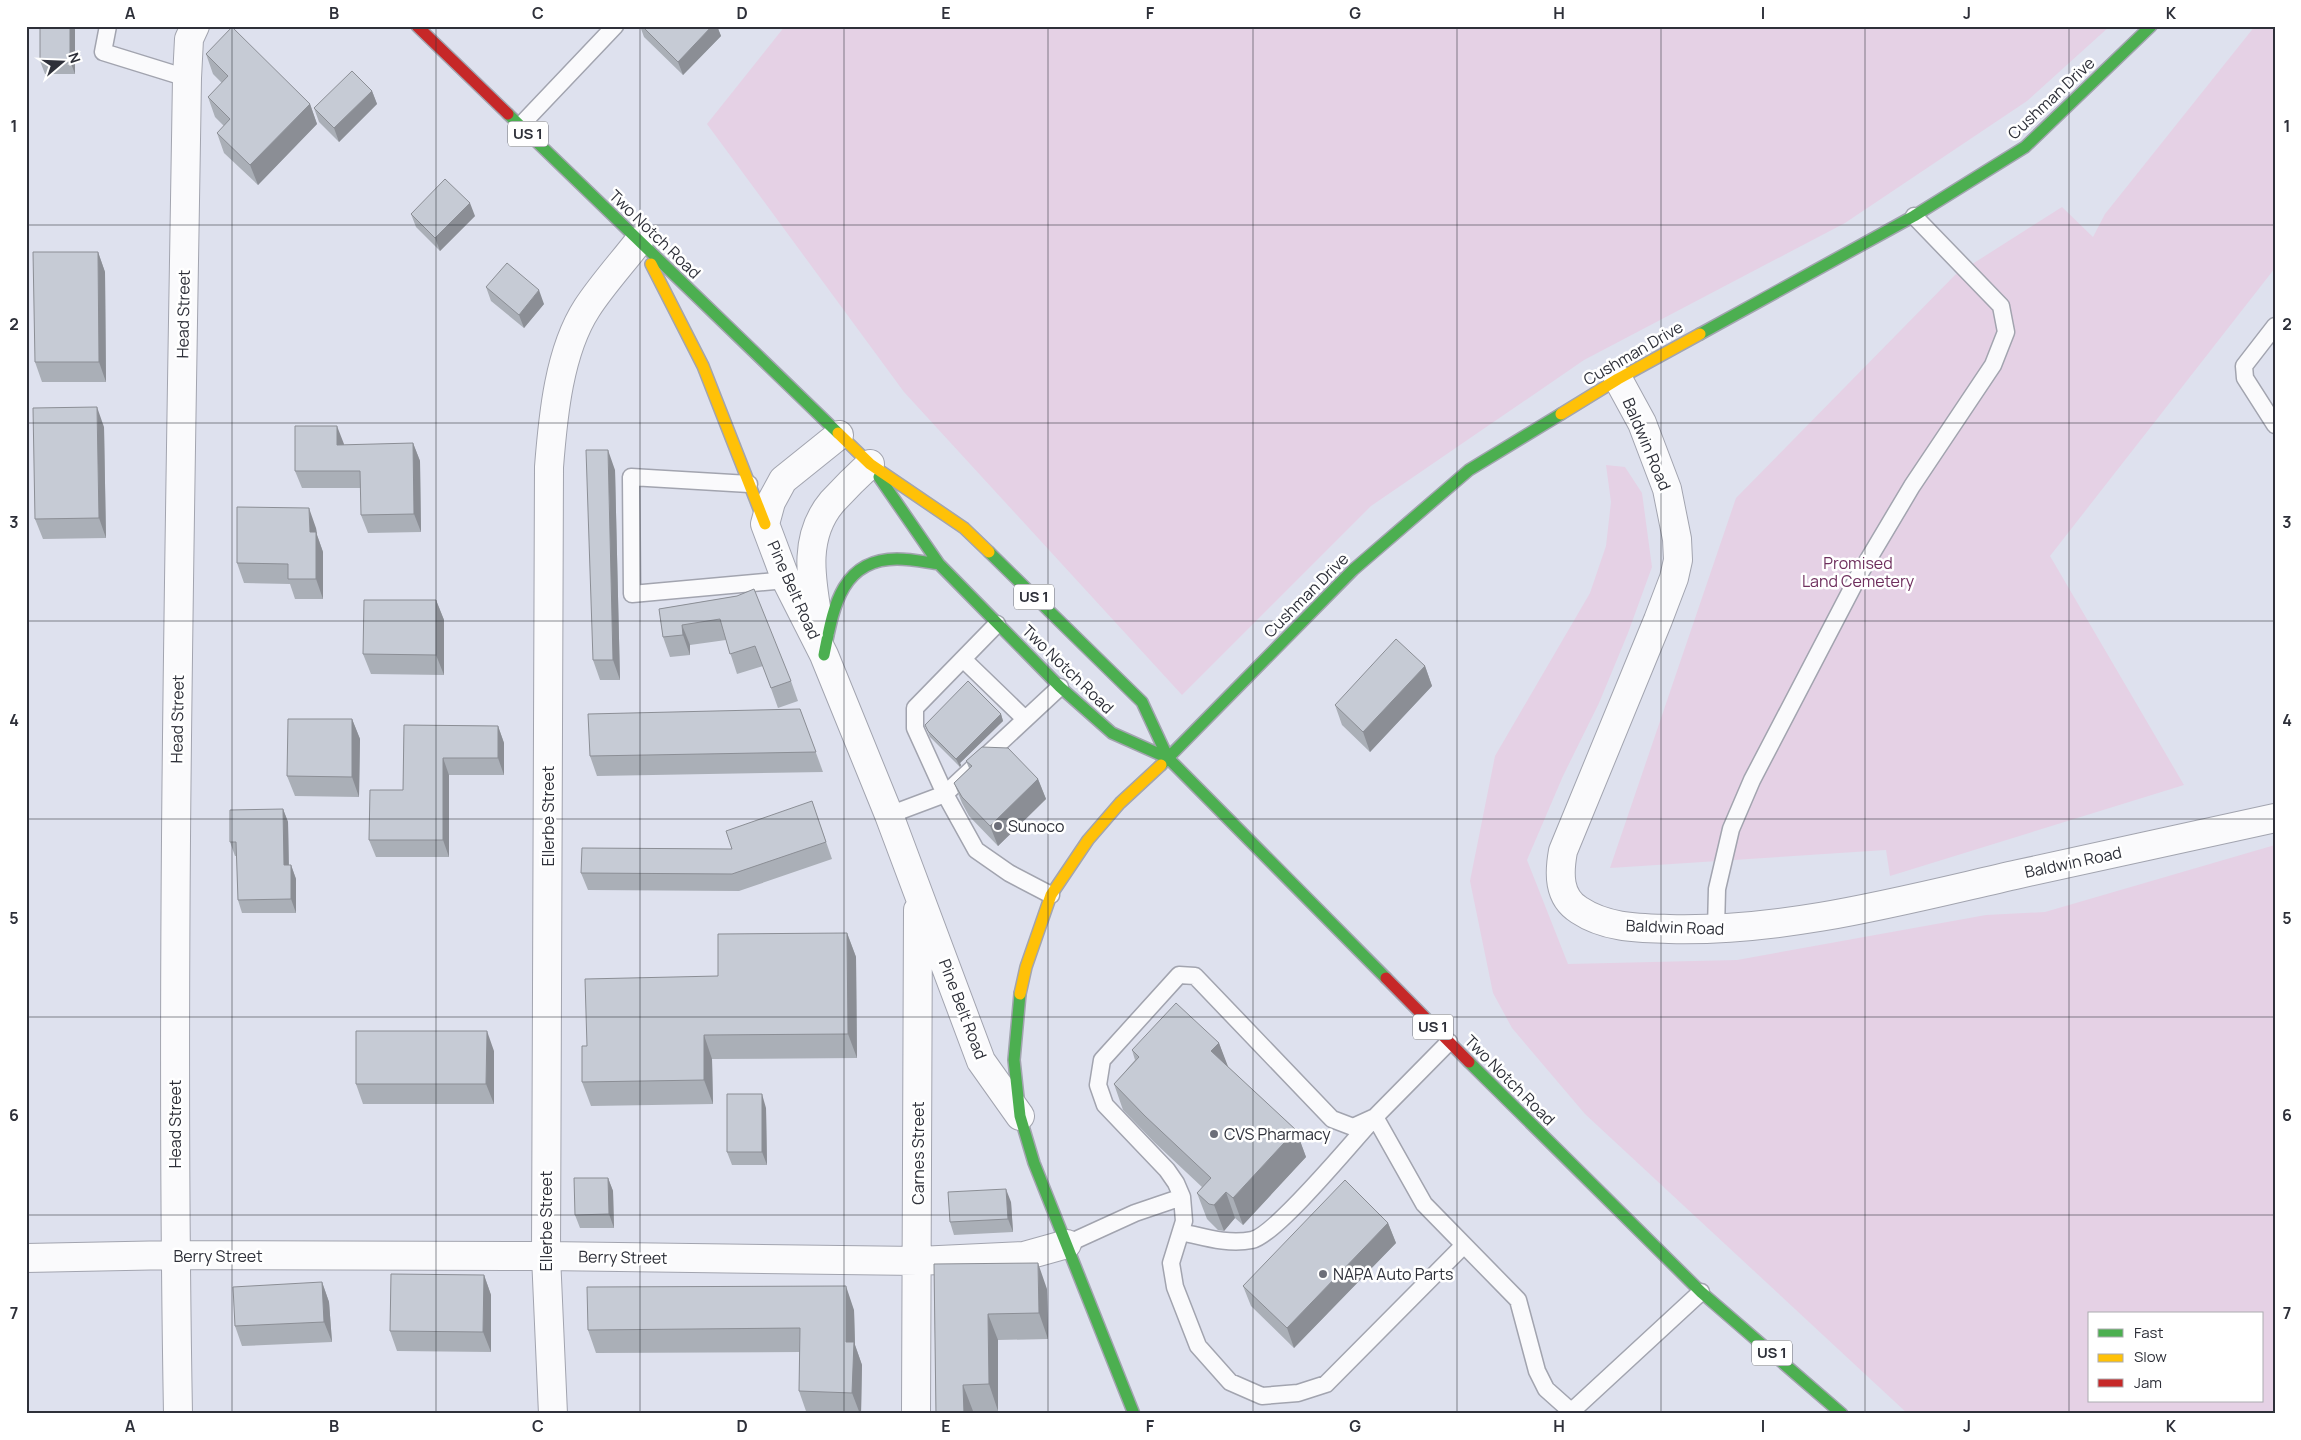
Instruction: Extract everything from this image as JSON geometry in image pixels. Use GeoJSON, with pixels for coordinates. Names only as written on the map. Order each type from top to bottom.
{"type":"FeatureCollection","features":[{"type":"Feature","properties":{"kind":"main road","name":"Two Notch Road"},"geometry":{"type":"LineString","coordinates":[[417,26],[870,464],[964,528],[1142,702],[1168,758],[1448,1042],[1702,1292],[1842,1414]]}},
{"type":"Feature","properties":{"kind":"main road","name":"Cushman Drive"},"geometry":{"type":"LineString","coordinates":[[1020,1116],[1014,1060],[1019,1001],[1026,967],[1051,895],[1073,860],[1120,803],[1168,758],[1353,570],[1469,470],[1618,379],[1914,216],[2025,148],[2151,26]]}},
{"type":"Feature","properties":{"kind":"main road"},"geometry":{"type":"LineString","coordinates":[[639,241],[703,366],[765,524]]}},
{"type":"Feature","properties":{"kind":"main road","name":"Two Notch Road"},"geometry":{"type":"LineString","coordinates":[[870,464],[939,564],[1060,687],[1112,733],[1168,758]]}},
{"type":"Feature","properties":{"kind":"main road"},"geometry":{"type":"LineString","coordinates":[[824,655],[833,610],[839,593],[855,573],[869,565],[892,559],[939,564]]}},
{"type":"Feature","properties":{"kind":"main road","name":"Pine Belt Road"},"geometry":{"type":"LineString","coordinates":[[1020,1116],[1034,1163],[1134,1414]]}},
{"type":"Feature","properties":{"kind":"street","name":"Head Street"},"geometry":{"type":"LineString","coordinates":[[178,1414],[175,1255],[174,869],[187,78],[189,39],[195,26]]}},
{"type":"Feature","properties":{"kind":"street","name":"Ellerbe Street"},"geometry":{"type":"LineString","coordinates":[[553,1414],[546,1256],[549,467],[552,429],[561,379],[576,327],[587,308],[639,241]]}},
{"type":"Feature","properties":{"kind":"street","name":"Baldwin Road"},"geometry":{"type":"LineString","coordinates":[[1618,379],[1642,423],[1667,489],[1676,530],[1678,560],[1674,578],[1658,620],[1568,835],[1560,869],[1560,883],[1566,898],[1577,910],[1596,919],[1634,928],[1716,929],[1759,927],[1835,915],[2275,818]]}},
{"type":"Feature","properties":{"kind":"street","name":"Pine Belt Road"},"geometry":{"type":"LineString","coordinates":[[839,435],[783,480],[771,502],[765,524],[786,580],[824,655],[889,815],[981,1061],[1020,1116]]}},
{"type":"Feature","properties":{"kind":"street","name":"Pine Belt Road"},"geometry":{"type":"LineString","coordinates":[[824,655],[812,577],[812,543],[822,517],[832,503],[870,464]]}},
{"type":"Feature","properties":{"kind":"street","name":"Carnes Street"},"geometry":{"type":"LineString","coordinates":[[916,1414],[918,893]]}},
{"type":"Feature","properties":{"kind":"street","name":"Berry Street"},"geometry":{"type":"LineString","coordinates":[[26,1258],[175,1255],[546,1256],[918,1261],[1024,1256],[1067,1244]]}},
{"type":"Feature","properties":{"kind":"lane"},"geometry":{"type":"LineString","coordinates":[[108,26],[103,52],[187,78]]}},
{"type":"Feature","properties":{"kind":"lane"},"geometry":{"type":"LineString","coordinates":[[520,126],[615,26]]}},
{"type":"Feature","properties":{"kind":"lane"},"geometry":{"type":"LineString","coordinates":[[1716,929],[1717,888],[1731,829],[1752,780],[1859,575],[1912,486],[1993,365],[2006,332],[2001,306],[1914,216]]}},
{"type":"Feature","properties":{"kind":"lane"},"geometry":{"type":"LineString","coordinates":[[2275,326],[2244,366],[2249,385],[2275,425]]}},
{"type":"Feature","properties":{"kind":"lane"},"geometry":{"type":"LineString","coordinates":[[749,484],[631,477],[632,594],[786,580]]}},
{"type":"Feature","properties":{"kind":"lane"},"geometry":{"type":"LineString","coordinates":[[997,624],[915,708],[915,728],[945,794],[976,850],[1009,873],[1051,895]]}},
{"type":"Feature","properties":{"kind":"lane"},"geometry":{"type":"LineString","coordinates":[[963,659],[1025,719]]}},
{"type":"Feature","properties":{"kind":"lane"},"geometry":{"type":"LineString","coordinates":[[889,815],[945,794],[1060,687]]}},
{"type":"Feature","properties":{"kind":"lane"},"geometry":{"type":"LineString","coordinates":[[1375,1117],[1354,1127],[1332,1119],[1195,976],[1179,976],[1102,1060],[1098,1085],[1105,1105],[1167,1170],[1176,1183],[1182,1197],[1184,1221],[1171,1263],[1175,1287],[1198,1346],[1230,1382],[1262,1396],[1298,1393],[1326,1384],[1464,1245]]}},
{"type":"Feature","properties":{"kind":"lane"},"geometry":{"type":"LineString","coordinates":[[1181,1232],[1226,1242],[1254,1240],[1280,1222],[1375,1117],[1448,1042]]}},
{"type":"Feature","properties":{"kind":"lane"},"geometry":{"type":"LineString","coordinates":[[1375,1117],[1424,1204],[1518,1300],[1537,1371],[1546,1388],[1573,1412],[1702,1292]]}},
{"type":"Feature","properties":{"kind":"lane"},"geometry":{"type":"LineString","coordinates":[[1067,1244],[1135,1213],[1182,1197]]}},
{"type":"Feature","properties":{"kind":"green space"},"geometry":{"type":"Polygon","coordinates":[[[785,26],[2110,26],[2027,101],[1845,223],[1584,360],[1371,506],[1182,695],[904,392],[707,124],[785,26]]]}},
{"type":"Feature","properties":{"kind":"green space","name":"Promised Land Cemetery"},"geometry":{"type":"Polygon","coordinates":[[[2255,26],[2275,26],[2275,268],[2050,556],[2184,785],[1890,876],[1886,850],[1610,868],[1736,498],[1955,275],[2062,207],[2093,237],[2105,214],[2255,26]]]}},
{"type":"Feature","properties":{"kind":"green space"},"geometry":{"type":"Polygon","coordinates":[[[1606,465],[1625,467],[1642,493],[1652,567],[1628,633],[1599,703],[1563,776],[1527,860],[1568,964],[1737,960],[1986,915],[2045,912],[2275,845],[2275,1414],[1908,1414],[1585,1114],[1512,1028],[1493,993],[1470,881],[1495,756],[1590,593],[1606,546],[1611,502],[1606,465]]]}},
{"type":"Feature","properties":{"kind":"building"},"geometry":{"type":"Polygon","coordinates":[[[40,26],[70,26],[70,61],[40,61],[40,26]]]}},
{"type":"Feature","properties":{"kind":"building"},"geometry":{"type":"Polygon","coordinates":[[[642,26],[712,26],[678,62],[642,26]]]}},
{"type":"Feature","properties":{"kind":"building"},"geometry":{"type":"Polygon","coordinates":[[[232,27],[310,104],[250,165],[217,133],[230,119],[208,97],[228,76],[206,54],[232,27]]]}},
{"type":"Feature","properties":{"kind":"building"},"geometry":{"type":"Polygon","coordinates":[[[352,71],[372,91],[334,128],[314,108],[352,71]]]}},
{"type":"Feature","properties":{"kind":"building"},"geometry":{"type":"Polygon","coordinates":[[[445,179],[470,203],[435,238],[411,214],[445,179]]]}},
{"type":"Feature","properties":{"kind":"building"},"geometry":{"type":"Polygon","coordinates":[[[33,252],[98,252],[99,362],[35,362],[33,252]]]}},
{"type":"Feature","properties":{"kind":"building"},"geometry":{"type":"Polygon","coordinates":[[[507,263],[539,290],[519,315],[486,287],[507,263]]]}},
{"type":"Feature","properties":{"kind":"building"},"geometry":{"type":"Polygon","coordinates":[[[97,407],[99,518],[35,519],[33,408],[97,407]]]}},
{"type":"Feature","properties":{"kind":"building"},"geometry":{"type":"Polygon","coordinates":[[[295,426],[337,426],[337,445],[413,443],[414,514],[361,515],[360,471],[295,471],[295,426]]]}},
{"type":"Feature","properties":{"kind":"building"},"geometry":{"type":"Polygon","coordinates":[[[586,450],[608,450],[613,660],[593,660],[586,450]]]}},
{"type":"Feature","properties":{"kind":"building"},"geometry":{"type":"Polygon","coordinates":[[[237,507],[309,508],[310,532],[316,532],[316,579],[288,579],[288,564],[237,563],[237,507]]]}},
{"type":"Feature","properties":{"kind":"building"},"geometry":{"type":"Polygon","coordinates":[[[754,589],[791,681],[771,688],[755,646],[730,654],[720,619],[682,625],[683,635],[663,637],[659,609],[737,596],[754,589]]]}},
{"type":"Feature","properties":{"kind":"building"},"geometry":{"type":"Polygon","coordinates":[[[364,600],[436,600],[436,655],[363,654],[364,600]]]}},
{"type":"Feature","properties":{"kind":"building"},"geometry":{"type":"Polygon","coordinates":[[[1396,639],[1425,666],[1363,732],[1335,705],[1396,639]]]}},
{"type":"Feature","properties":{"kind":"building"},"geometry":{"type":"Polygon","coordinates":[[[968,681],[1001,714],[956,759],[928,731],[925,725],[968,681]]]}},
{"type":"Feature","properties":{"kind":"building"},"geometry":{"type":"Polygon","coordinates":[[[800,709],[816,752],[590,756],[588,714],[800,709]]]}},
{"type":"Feature","properties":{"kind":"building"},"geometry":{"type":"Polygon","coordinates":[[[288,719],[352,719],[352,777],[287,776],[288,719]]]}},
{"type":"Feature","properties":{"kind":"building"},"geometry":{"type":"Polygon","coordinates":[[[404,725],[498,726],[498,758],[443,758],[443,840],[369,840],[370,790],[403,790],[404,725]]]}},
{"type":"Feature","properties":{"kind":"building"},"geometry":{"type":"Polygon","coordinates":[[[982,747],[1008,748],[1038,779],[990,826],[962,797],[954,783],[972,766],[966,761],[982,747]]]}},
{"type":"Feature","properties":{"kind":"building"},"geometry":{"type":"Polygon","coordinates":[[[812,801],[826,842],[732,874],[581,873],[582,848],[732,849],[726,831],[812,801]]]}},
{"type":"Feature","properties":{"kind":"building"},"geometry":{"type":"Polygon","coordinates":[[[283,809],[284,865],[291,865],[291,899],[238,900],[236,842],[230,842],[230,810],[283,809]]]}},
{"type":"Feature","properties":{"kind":"building"},"geometry":{"type":"Polygon","coordinates":[[[847,933],[848,1034],[704,1035],[704,1080],[582,1082],[582,1046],[587,1046],[585,979],[718,976],[718,934],[847,933]]]}},
{"type":"Feature","properties":{"kind":"building","name":"CVS Pharmacy"},"geometry":{"type":"Polygon","coordinates":[[[1176,1003],[1219,1043],[1211,1051],[1296,1130],[1233,1198],[1226,1192],[1214,1205],[1209,1204],[1197,1193],[1211,1178],[1114,1084],[1139,1057],[1132,1050],[1176,1003]]]}},
{"type":"Feature","properties":{"kind":"building"},"geometry":{"type":"Polygon","coordinates":[[[356,1031],[487,1031],[486,1084],[356,1084],[356,1031]]]}},
{"type":"Feature","properties":{"kind":"building"},"geometry":{"type":"Polygon","coordinates":[[[727,1094],[762,1094],[762,1152],[727,1152],[727,1094]]]}},
{"type":"Feature","properties":{"kind":"building"},"geometry":{"type":"Polygon","coordinates":[[[574,1178],[608,1178],[609,1214],[575,1215],[574,1178]]]}},
{"type":"Feature","properties":{"kind":"building","name":"NAPA Auto Parts"},"geometry":{"type":"Polygon","coordinates":[[[1345,1180],[1388,1223],[1287,1328],[1243,1286],[1345,1180]]]}},
{"type":"Feature","properties":{"kind":"building"},"geometry":{"type":"Polygon","coordinates":[[[1006,1189],[1008,1219],[950,1222],[948,1192],[1006,1189]]]}},
{"type":"Feature","properties":{"kind":"building"},"geometry":{"type":"Polygon","coordinates":[[[1038,1263],[1039,1313],[988,1314],[989,1384],[963,1385],[964,1414],[936,1414],[934,1264],[1038,1263]]]}},
{"type":"Feature","properties":{"kind":"building"},"geometry":{"type":"Polygon","coordinates":[[[391,1274],[484,1275],[483,1332],[390,1331],[391,1274]]]}},
{"type":"Feature","properties":{"kind":"building"},"geometry":{"type":"Polygon","coordinates":[[[322,1282],[324,1322],[235,1326],[233,1287],[322,1282]]]}},
{"type":"Feature","properties":{"kind":"building"},"geometry":{"type":"Polygon","coordinates":[[[846,1286],[846,1342],[854,1342],[852,1393],[799,1391],[800,1328],[588,1330],[587,1287],[846,1286]]]}},
{"type":"Feature","properties":{"kind":"traffic: fast"},"geometry":{"type":"LineString","coordinates":[[1700,334],[1914,216],[2025,147],[2151,26]]}},
{"type":"Feature","properties":{"kind":"traffic: fast"},"geometry":{"type":"LineString","coordinates":[[508,114],[838,433]]}},
{"type":"Feature","properties":{"kind":"traffic: fast"},"geometry":{"type":"LineString","coordinates":[[1161,765],[1353,570],[1469,470],[1561,414]]}},
{"type":"Feature","properties":{"kind":"traffic: fast"},"geometry":{"type":"LineString","coordinates":[[879,477],[939,564],[1060,687],[1112,733],[1168,758]]}},
{"type":"Feature","properties":{"kind":"traffic: fast"},"geometry":{"type":"LineString","coordinates":[[989,552],[1142,702],[1168,758],[1386,978]]}},
{"type":"Feature","properties":{"kind":"traffic: fast"},"geometry":{"type":"LineString","coordinates":[[824,655],[831,621],[842,590],[851,578],[863,568],[878,561],[897,559],[939,564]]}},
{"type":"Feature","properties":{"kind":"traffic: fast"},"geometry":{"type":"LineString","coordinates":[[1020,994],[1014,1060],[1020,1116],[1034,1163],[1134,1414]]}},
{"type":"Feature","properties":{"kind":"traffic: fast"},"geometry":{"type":"LineString","coordinates":[[1469,1062],[1701,1292],[1842,1414]]}},
{"type":"Feature","properties":{"kind":"traffic: slow"},"geometry":{"type":"LineString","coordinates":[[651,264],[703,366],[765,524]]}},
{"type":"Feature","properties":{"kind":"traffic: slow"},"geometry":{"type":"LineString","coordinates":[[1561,414],[1618,379],[1700,334]]}},
{"type":"Feature","properties":{"kind":"traffic: slow"},"geometry":{"type":"LineString","coordinates":[[838,433],[870,464],[964,528],[989,552]]}},
{"type":"Feature","properties":{"kind":"traffic: slow"},"geometry":{"type":"LineString","coordinates":[[1020,994],[1026,967],[1051,895],[1088,840],[1120,803],[1161,765]]}},
{"type":"Feature","properties":{"kind":"traffic: jam"},"geometry":{"type":"LineString","coordinates":[[417,26],[508,114]]}},
{"type":"Feature","properties":{"kind":"traffic: jam"},"geometry":{"type":"LineString","coordinates":[[1386,978],[1469,1062]]}},
{"type":"Feature","properties":{"kind":"place","name":"Sunoco"},"geometry":{"type":"Point","coordinates":[998,826]}},
{"type":"Feature","properties":{"kind":"place","name":"CVS Pharmacy"},"geometry":{"type":"Point","coordinates":[1214,1134]}},
{"type":"Feature","properties":{"kind":"place","name":"NAPA Auto Parts"},"geometry":{"type":"Point","coordinates":[1323,1274]}}]}
